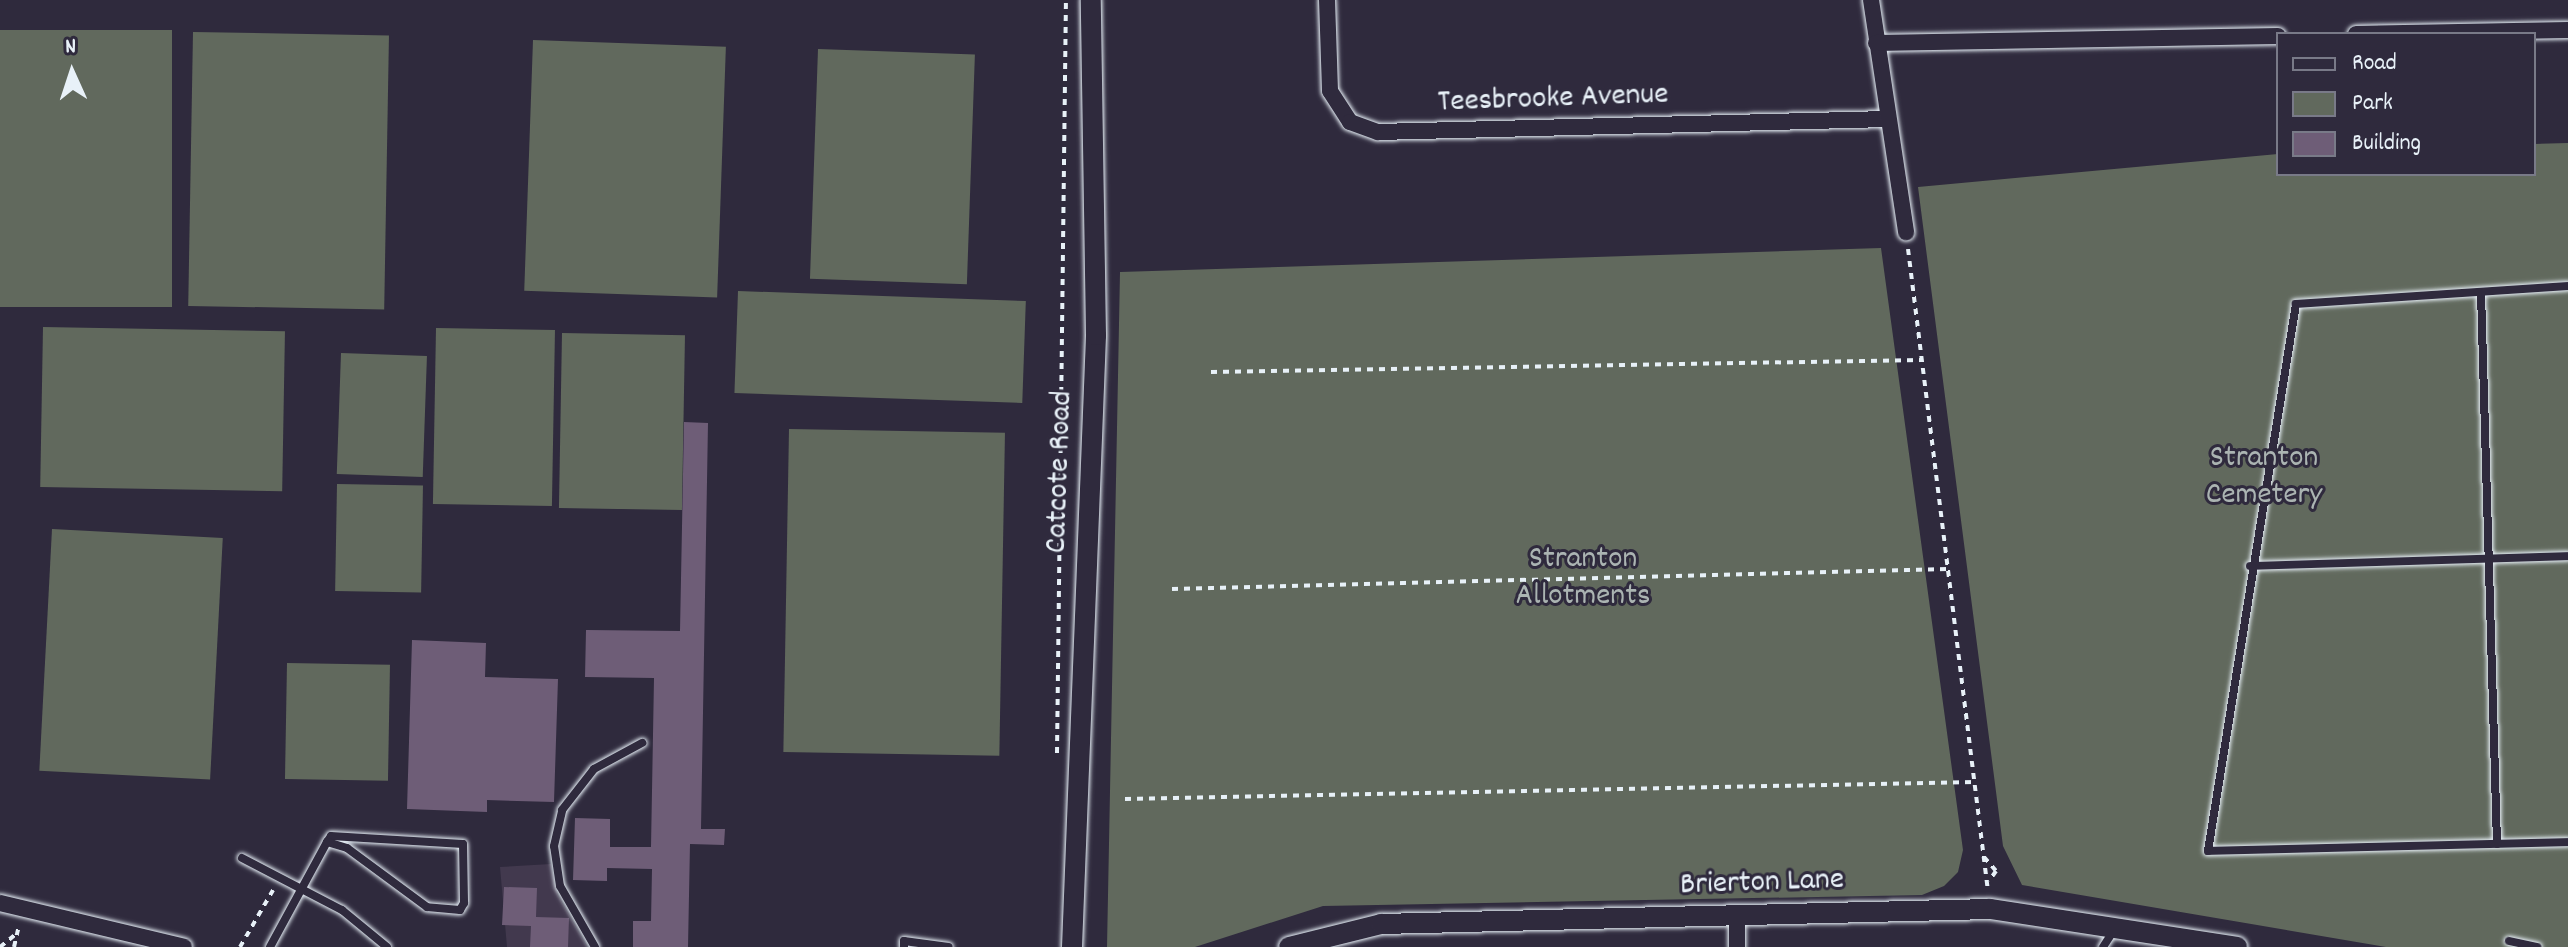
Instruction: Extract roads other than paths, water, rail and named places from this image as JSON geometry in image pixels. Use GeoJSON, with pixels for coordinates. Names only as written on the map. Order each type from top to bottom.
{"type":"FeatureCollection","features":[{"type":"Feature","properties":{"kind":"street","name":"Catcote Road"},"geometry":{"type":"LineString","coordinates":[[1072,947],[1096,335],[1091,0]]}},
{"type":"Feature","properties":{"kind":"street","name":"Teesbrooke Avenue"},"geometry":{"type":"LineString","coordinates":[[1327,0],[1330,91],[1350,122],[1378,132],[1887,119]]}},
{"type":"Feature","properties":{"kind":"street"},"geometry":{"type":"LineString","coordinates":[[1871,0],[1887,119],[1907,196],[1907,238]]}},
{"type":"Feature","properties":{"kind":"street"},"geometry":{"type":"LineString","coordinates":[[2462,32],[2568,30]]}},
{"type":"Feature","properties":{"kind":"street"},"geometry":{"type":"LineString","coordinates":[[1876,43],[2276,36]]}},
{"type":"Feature","properties":{"kind":"street"},"geometry":{"type":"LineString","coordinates":[[0,903],[184,947]]}},
{"type":"Feature","properties":{"kind":"street","name":"Brierton Lane"},"geometry":{"type":"LineString","coordinates":[[1289,947],[1381,924],[1990,909],[2117,926],[2237,947]]}},
{"type":"Feature","properties":{"kind":"street"},"geometry":{"type":"LineString","coordinates":[[1737,915],[1737,947]]}},
{"type":"Feature","properties":{"kind":"lane"},"geometry":{"type":"LineString","coordinates":[[2568,286],[2296,304],[2250,566],[2208,851],[2568,842]]}},
{"type":"Feature","properties":{"kind":"lane"},"geometry":{"type":"LineString","coordinates":[[2481,292],[2497,844]]}},
{"type":"Feature","properties":{"kind":"lane"},"geometry":{"type":"LineString","coordinates":[[2250,566],[2568,556]]}},
{"type":"Feature","properties":{"kind":"lane"},"geometry":{"type":"LineString","coordinates":[[595,947],[560,886],[554,846],[562,810],[594,769],[642,743]]}},
{"type":"Feature","properties":{"kind":"lane"},"geometry":{"type":"LineString","coordinates":[[270,947],[327,842],[331,836],[463,844],[464,903],[460,910],[427,907],[347,848],[327,842]]}},
{"type":"Feature","properties":{"kind":"lane"},"geometry":{"type":"LineString","coordinates":[[242,858],[342,910],[387,947]]}},
{"type":"Feature","properties":{"kind":"lane"},"geometry":{"type":"LineString","coordinates":[[2103,947],[2117,926]]}},
{"type":"Feature","properties":{"kind":"lane"},"geometry":{"type":"LineString","coordinates":[[904,947],[904,941],[949,947]]}},
{"type":"Feature","properties":{"kind":"lane"},"geometry":{"type":"LineString","coordinates":[[2509,941],[2537,947]]}},
{"type":"Feature","properties":{"kind":"park label","name":"Stranton Cemetery"},"geometry":{"type":"Point","coordinates":[2264,478]}},
{"type":"Feature","properties":{"kind":"park label","name":"Stranton Allotments"},"geometry":{"type":"Point","coordinates":[1583,580]}}]}
